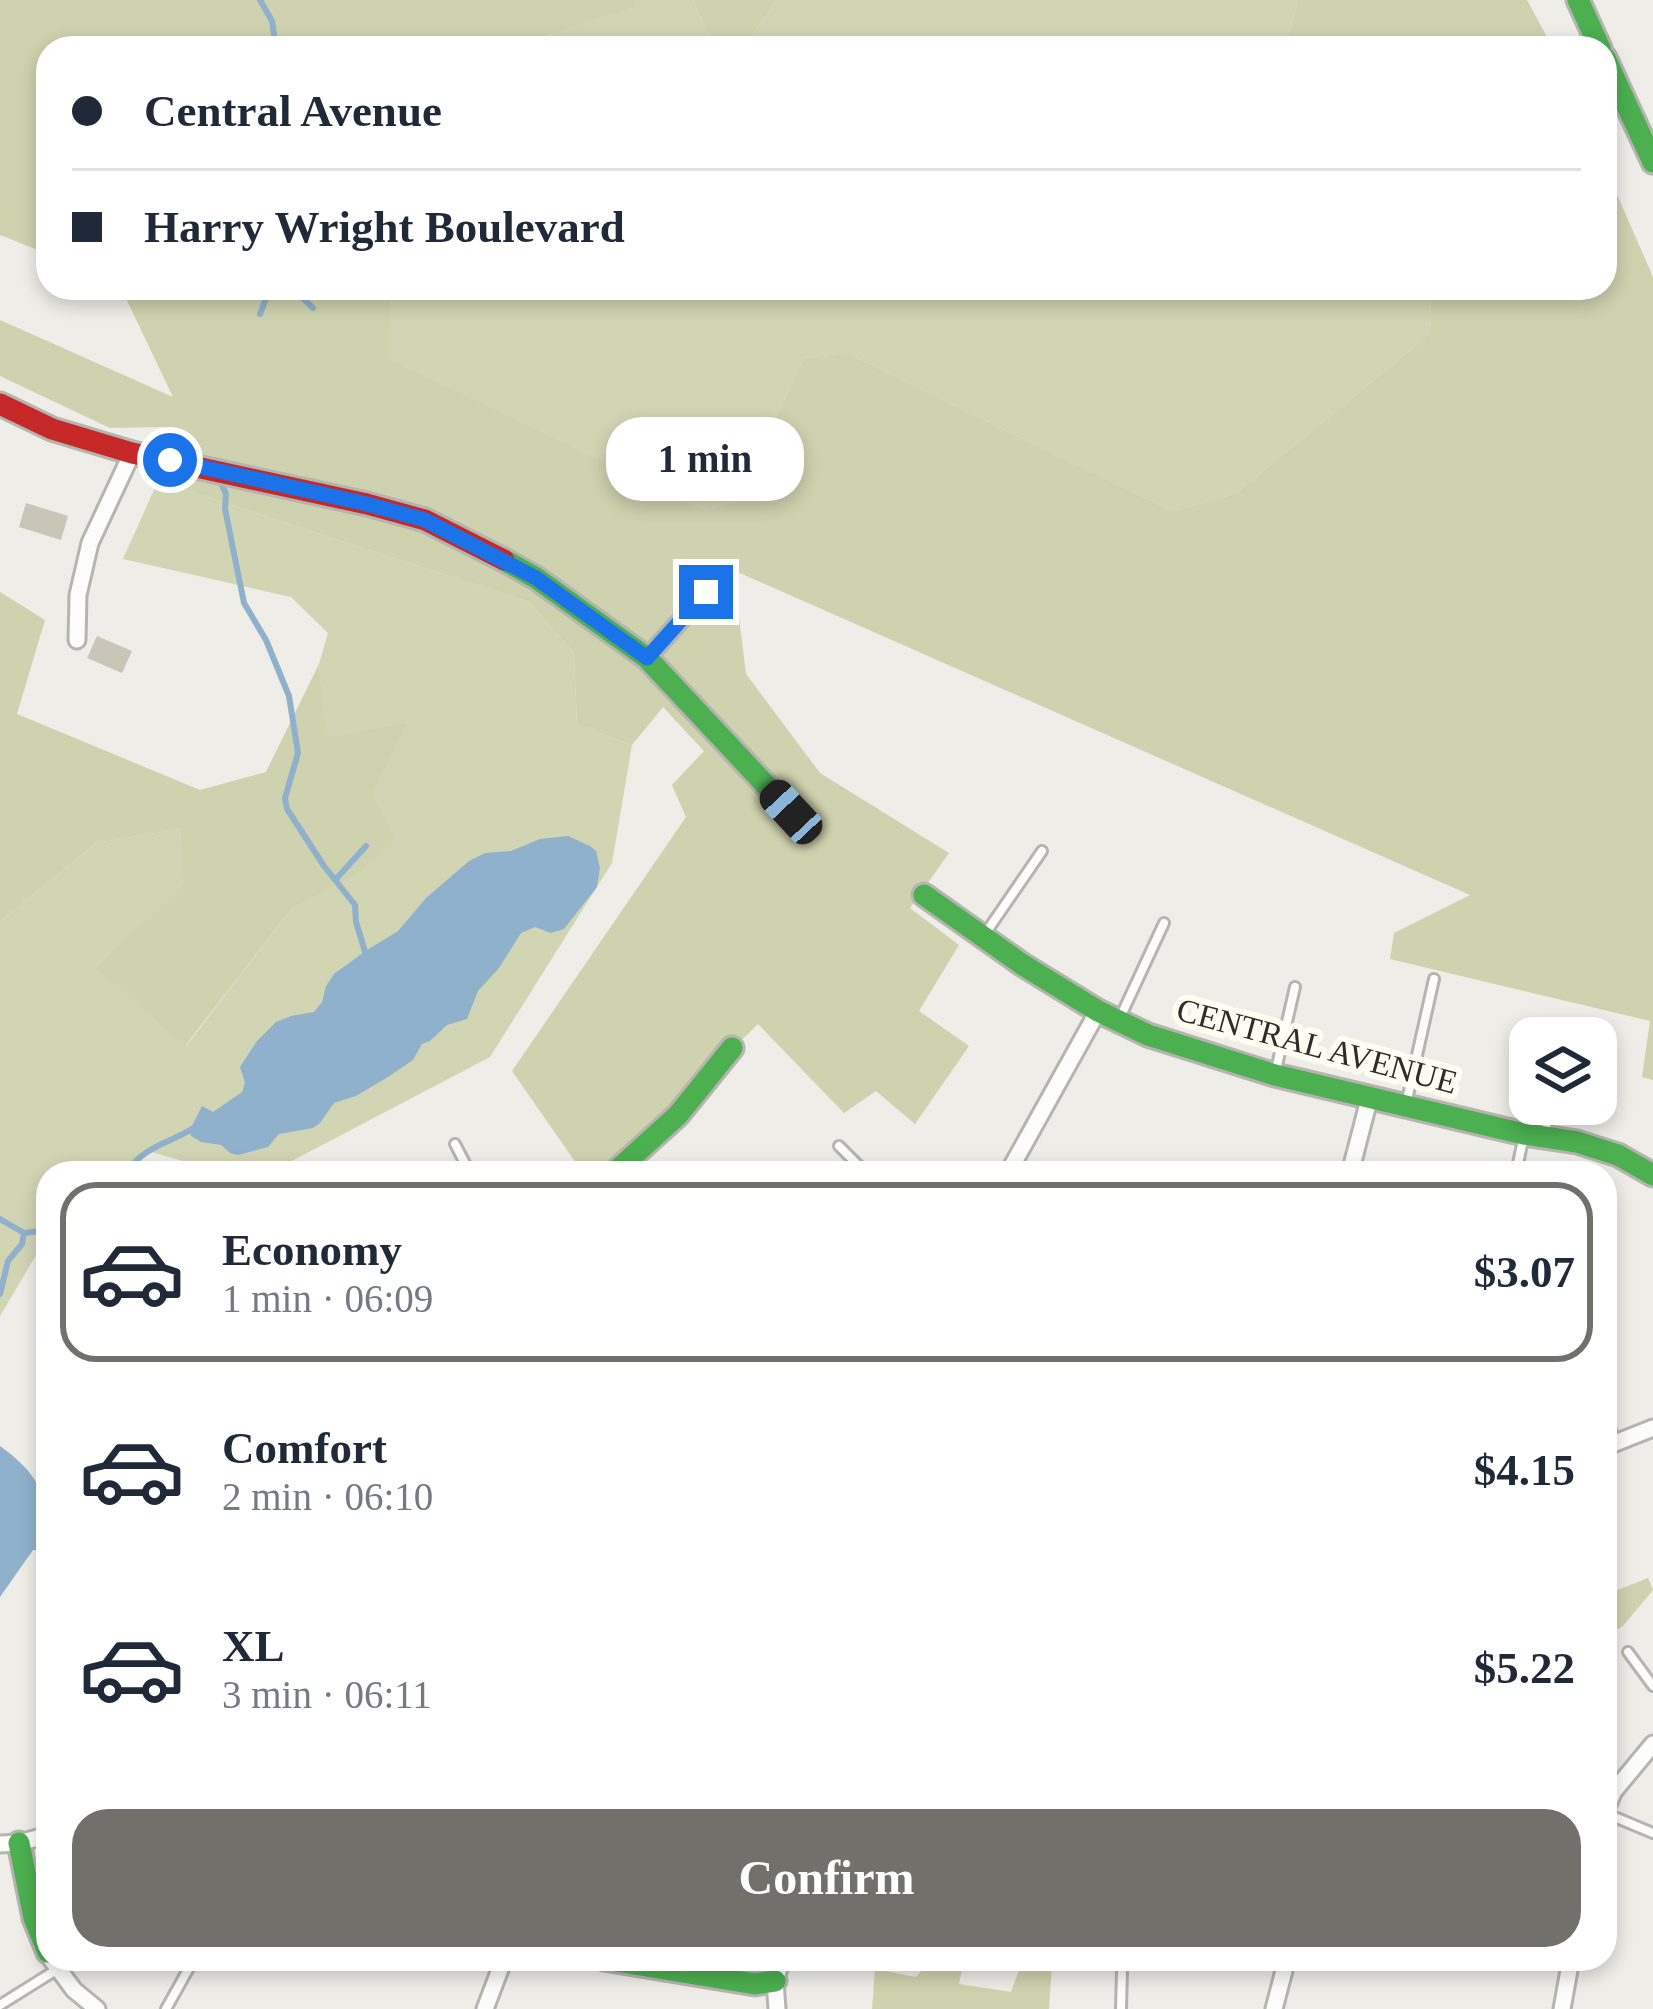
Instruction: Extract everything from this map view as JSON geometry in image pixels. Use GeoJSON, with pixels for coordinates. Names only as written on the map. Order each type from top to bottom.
{"type":"FeatureCollection","features":[{"type":"Feature","properties":{"kind":"street"},"geometry":{"type":"LineString","coordinates":[[1578,0],[1594,36]]}},
{"type":"Feature","properties":{"kind":"street"},"geometry":{"type":"LineString","coordinates":[[1617,84],[1653,162]]}},
{"type":"Feature","properties":{"kind":"street"},"geometry":{"type":"LineString","coordinates":[[0,404],[52,429],[132,453],[425,520],[536,578],[647,658],[791,812]]}},
{"type":"Feature","properties":{"kind":"street"},"geometry":{"type":"LineString","coordinates":[[77,640],[77,595],[90,543],[132,453]]}},
{"type":"Feature","properties":{"kind":"street"},"geometry":{"type":"LineString","coordinates":[[647,658],[706,592]]}},
{"type":"Feature","properties":{"kind":"street","name":"CENTRAL AVENUE"},"geometry":{"type":"LineString","coordinates":[[923,895],[982,938],[1118,1022],[1275,1075],[1577,1142],[1618,1155],[1653,1175]]}},
{"type":"Feature","properties":{"kind":"street"},"geometry":{"type":"LineString","coordinates":[[1015,1161],[1098,1011]]}},
{"type":"Feature","properties":{"kind":"street"},"geometry":{"type":"LineString","coordinates":[[629,1161],[704,1087],[732,1048]]}},
{"type":"Feature","properties":{"kind":"street"},"geometry":{"type":"LineString","coordinates":[[1353,1161],[1370,1096]]}},
{"type":"Feature","properties":{"kind":"street"},"geometry":{"type":"LineString","coordinates":[[1617,1442],[1653,1428]]}},
{"type":"Feature","properties":{"kind":"street"},"geometry":{"type":"LineString","coordinates":[[1617,1789],[1653,1744]]}},
{"type":"Feature","properties":{"kind":"street"},"geometry":{"type":"LineString","coordinates":[[9,1844],[36,1923]]}},
{"type":"Feature","properties":{"kind":"street"},"geometry":{"type":"LineString","coordinates":[[60,1971],[98,2009]]}},
{"type":"Feature","properties":{"kind":"street"},"geometry":{"type":"LineString","coordinates":[[485,2009],[499,1971]]}},
{"type":"Feature","properties":{"kind":"street"},"geometry":{"type":"LineString","coordinates":[[676,1971],[755,1984],[775,1982]]}},
{"type":"Feature","properties":{"kind":"street"},"geometry":{"type":"LineString","coordinates":[[777,2009],[778,1971]]}},
{"type":"Feature","properties":{"kind":"street"},"geometry":{"type":"LineString","coordinates":[[1274,2009],[1284,1971]]}},
{"type":"Feature","properties":{"kind":"street"},"geometry":{"type":"LineString","coordinates":[[1564,2008],[1569,1971]]}},
{"type":"Feature","properties":{"kind":"lane"},"geometry":{"type":"LineString","coordinates":[[982,938],[1042,851]]}},
{"type":"Feature","properties":{"kind":"lane"},"geometry":{"type":"LineString","coordinates":[[1118,1022],[1164,923]]}},
{"type":"Feature","properties":{"kind":"lane"},"geometry":{"type":"LineString","coordinates":[[1406,1105],[1434,979]]}},
{"type":"Feature","properties":{"kind":"lane"},"geometry":{"type":"LineString","coordinates":[[1275,1075],[1294,987]]}},
{"type":"Feature","properties":{"kind":"lane"},"geometry":{"type":"LineString","coordinates":[[1522,1161],[1539,1125]]}},
{"type":"Feature","properties":{"kind":"lane"},"geometry":{"type":"LineString","coordinates":[[455,1144],[464,1161]]}},
{"type":"Feature","properties":{"kind":"lane"},"geometry":{"type":"LineString","coordinates":[[838,1145],[854,1161]]}},
{"type":"Feature","properties":{"kind":"lane"},"geometry":{"type":"LineString","coordinates":[[1628,1652],[1653,1686]]}},
{"type":"Feature","properties":{"kind":"lane"},"geometry":{"type":"LineString","coordinates":[[1617,1813],[1653,1833]]}},
{"type":"Feature","properties":{"kind":"lane"},"geometry":{"type":"LineString","coordinates":[[0,2006],[40,1971]]}},
{"type":"Feature","properties":{"kind":"lane"},"geometry":{"type":"LineString","coordinates":[[166,2009],[187,1971]]}},
{"type":"Feature","properties":{"kind":"lane"},"geometry":{"type":"LineString","coordinates":[[1121,2009],[1122,1971]]}},
{"type":"Feature","properties":{"kind":"green space"},"geometry":{"type":"Polygon","coordinates":[[[0,0],[636,0],[635,7],[546,36],[36,36],[36,249],[0,235],[0,0]]]}},
{"type":"Feature","properties":{"kind":"green space"},"geometry":{"type":"Polygon","coordinates":[[[636,0],[693,0],[709,36],[546,36],[634,7],[636,0]]]}},
{"type":"Feature","properties":{"kind":"green space"},"geometry":{"type":"Polygon","coordinates":[[[693,0],[777,0],[752,36],[709,36],[693,0]]]}},
{"type":"Feature","properties":{"kind":"green space"},"geometry":{"type":"Polygon","coordinates":[[[777,0],[1298,0],[1288,36],[752,36],[777,0]]]}},
{"type":"Feature","properties":{"kind":"green space"},"geometry":{"type":"Polygon","coordinates":[[[1298,0],[1527,0],[1546,36],[1288,36],[1298,0]]]}},
{"type":"Feature","properties":{"kind":"green space"},"geometry":{"type":"Polygon","coordinates":[[[1617,194],[1653,277],[1653,1080],[1642,1077],[1650,1021],[1390,959],[1394,933],[1470,895],[733,570],[746,674],[820,773],[949,853],[910,908],[959,945],[919,1011],[969,1046],[915,1124],[876,1091],[844,1113],[758,1024],[618,1161],[575,1161],[512,1071],[686,817],[672,785],[704,751],[663,707],[632,745],[577,724],[574,653],[529,602],[158,481],[166,427],[110,428],[0,376],[0,320],[173,397],[127,300],[391,300],[389,359],[705,510],[735,503],[804,358],[847,353],[1172,511],[1235,494],[1430,334],[1431,300],[1617,300],[1617,194]]]}},
{"type":"Feature","properties":{"kind":"green space"},"geometry":{"type":"Polygon","coordinates":[[[390,300],[1431,300],[1430,334],[1235,494],[1172,511],[847,353],[804,358],[735,504],[705,510],[388,359],[390,300]]]}},
{"type":"Feature","properties":{"kind":"green space"},"geometry":{"type":"Polygon","coordinates":[[[158,481],[529,602],[574,653],[577,724],[632,745],[612,863],[490,1057],[292,1161],[183,1161],[148,1151],[137,1161],[36,1161],[36,1255],[0,1316],[0,922],[96,843],[180,829],[186,1046],[292,908],[357,875],[325,738],[319,664],[328,633],[291,597],[123,559],[158,481]]]}},
{"type":"Feature","properties":{"kind":"green space"},"geometry":{"type":"Polygon","coordinates":[[[0,592],[45,620],[17,714],[200,790],[266,772],[319,664],[326,738],[407,723],[372,794],[396,840],[357,875],[292,908],[185,1046],[96,968],[184,884],[180,829],[96,843],[0,922],[0,592]]]}},
{"type":"Feature","properties":{"kind":"green space"},"geometry":{"type":"Polygon","coordinates":[[[1648,1578],[1653,1590],[1617,1630],[1617,1590],[1648,1578]]]}},
{"type":"Feature","properties":{"kind":"green space"},"geometry":{"type":"Polygon","coordinates":[[[875,1971],[916,1977],[921,1971],[962,1971],[959,1984],[1011,1992],[1019,1971],[1052,1971],[1049,2009],[872,2009],[875,1971]]]}},
{"type":"Feature","properties":{"kind":"water"},"geometry":{"type":"Polygon","coordinates":[[[568,836],[596,851],[597,887],[564,929],[551,933],[535,927],[521,933],[478,991],[467,1019],[447,1025],[422,1044],[413,1060],[388,1077],[334,1103],[313,1128],[279,1134],[268,1147],[238,1155],[191,1136],[202,1106],[217,1114],[240,1099],[245,1083],[240,1067],[276,1022],[314,1012],[334,974],[398,931],[426,898],[469,861],[540,839],[568,836]]]}},
{"type":"Feature","properties":{"kind":"water"},"geometry":{"type":"Polygon","coordinates":[[[0,1446],[36,1482],[36,1550],[0,1597],[0,1446]]]}},
{"type":"Feature","properties":{"kind":"building"},"geometry":{"type":"Polygon","coordinates":[[[26,503],[68,516],[61,540],[19,527],[26,503]]]}},
{"type":"Feature","properties":{"kind":"building"},"geometry":{"type":"Polygon","coordinates":[[[97,636],[132,651],[122,673],[87,658],[97,636]]]}},
{"type":"Feature","properties":{"kind":"waterway"},"geometry":{"type":"LineString","coordinates":[[260,0],[274,36]]}},
{"type":"Feature","properties":{"kind":"waterway"},"geometry":{"type":"LineString","coordinates":[[260,314],[265,300]]}},
{"type":"Feature","properties":{"kind":"waterway"},"geometry":{"type":"LineString","coordinates":[[305,300],[313,308]]}},
{"type":"Feature","properties":{"kind":"waterway"},"geometry":{"type":"LineString","coordinates":[[219,478],[226,494],[244,603],[266,640],[289,696],[298,753],[285,798],[287,809],[355,905],[367,958]]}},
{"type":"Feature","properties":{"kind":"waterway"},"geometry":{"type":"LineString","coordinates":[[336,879],[366,846]]}},
{"type":"Feature","properties":{"kind":"waterway"},"geometry":{"type":"LineString","coordinates":[[208,1119],[246,1093]]}},
{"type":"Feature","properties":{"kind":"waterway"},"geometry":{"type":"LineString","coordinates":[[137,1161],[197,1126]]}},
{"type":"Feature","properties":{"kind":"waterway"},"geometry":{"type":"LineString","coordinates":[[0,1219],[24,1233],[36,1232]]}},
{"type":"Feature","properties":{"kind":"waterway"},"geometry":{"type":"LineString","coordinates":[[0,1294],[8,1261],[22,1244],[24,1233]]}},
{"type":"Feature","properties":{"kind":"traffic: fast"},"geometry":{"type":"LineString","coordinates":[[1578,0],[1594,36]]}},
{"type":"Feature","properties":{"kind":"traffic: fast"},"geometry":{"type":"LineString","coordinates":[[1617,84],[1653,162]]}},
{"type":"Feature","properties":{"kind":"traffic: fast"},"geometry":{"type":"LineString","coordinates":[[504,560],[647,658],[791,812]]}},
{"type":"Feature","properties":{"kind":"traffic: fast"},"geometry":{"type":"LineString","coordinates":[[924,895],[1023,965],[1148,1035],[1275,1075],[1524,1134],[1577,1142],[1618,1155],[1653,1175]]}},
{"type":"Feature","properties":{"kind":"traffic: fast"},"geometry":{"type":"LineString","coordinates":[[627,1161],[678,1115],[732,1048]]}},
{"type":"Feature","properties":{"kind":"traffic: fast"},"geometry":{"type":"LineString","coordinates":[[19,1843],[36,1923]]}},
{"type":"Feature","properties":{"kind":"traffic: fast"},"geometry":{"type":"LineString","coordinates":[[676,1971],[755,1984],[775,1981]]}},
{"type":"Feature","properties":{"kind":"traffic: jam"},"geometry":{"type":"LineString","coordinates":[[0,404],[52,429],[132,453],[425,520],[504,560]]}},
{"type":"Feature","properties":{"kind":"route"},"geometry":{"type":"LineString","coordinates":[[170,460],[425,520],[536,578],[647,658],[706,592]]}}]}
